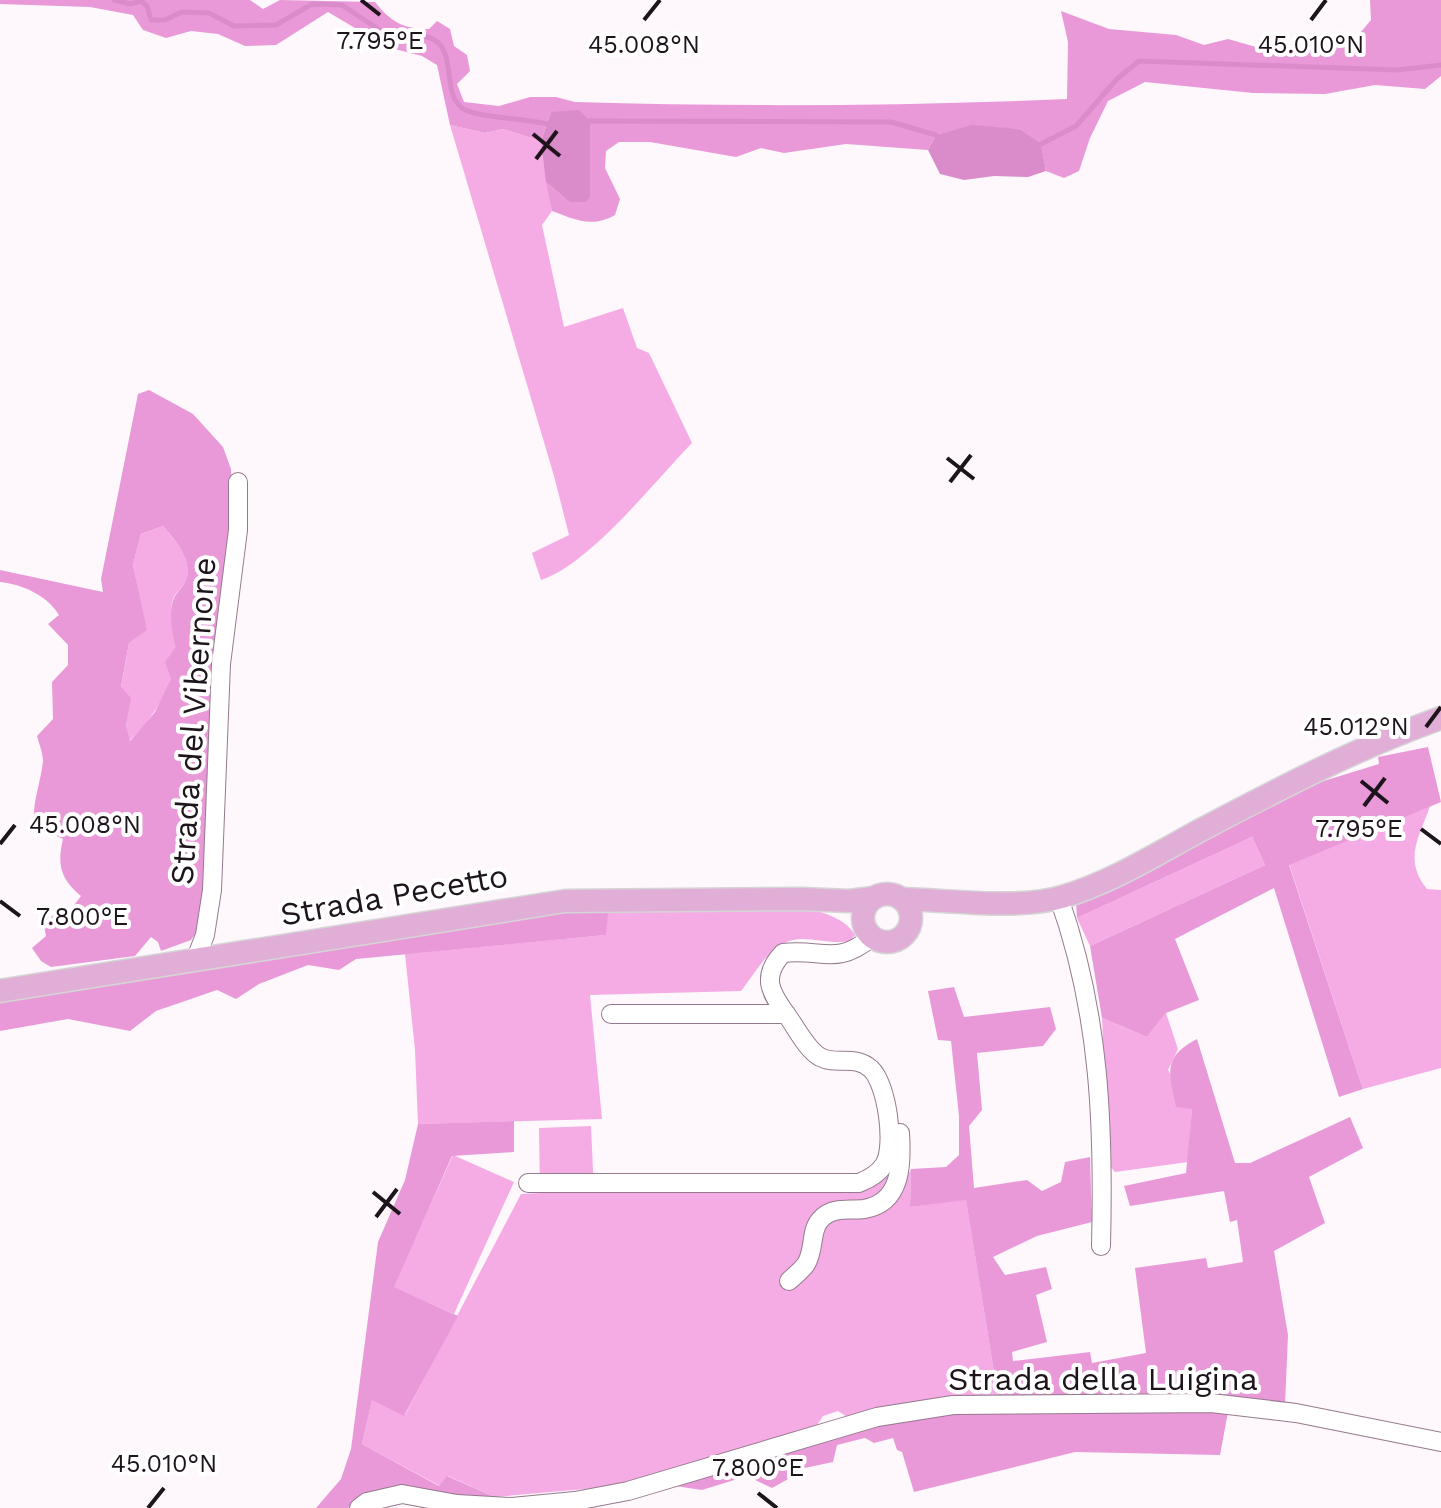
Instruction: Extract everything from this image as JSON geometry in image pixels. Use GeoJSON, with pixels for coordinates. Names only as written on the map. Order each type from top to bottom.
{"type":"FeatureCollection","features":[{"type":"Feature","properties":{"kind":"main road","name":"Strada Pecetto"},"geometry":{"type":"LineString","coordinates":[[0,991],[565,900],[849,902],[888,894],[902,899],[967,901],[1059,898],[1112,878],[1330,762],[1441,718]]}},
{"type":"Feature","properties":{"kind":"main road"},"geometry":{"type":"LineString","coordinates":[[868,932],[864,911],[873,898]]}},
{"type":"Feature","properties":{"kind":"main road","name":"Strada Pecetto"},"geometry":{"type":"LineString","coordinates":[[802,899],[836,910],[868,932],[894,942],[927,914],[967,901]]}},
{"type":"Feature","properties":{"kind":"main road"},"geometry":{"type":"LineString","coordinates":[[902,899],[910,911],[910,926]]}},
{"type":"Feature","properties":{"kind":"street","name":"Strada del Vibernone"},"geometry":{"type":"LineString","coordinates":[[196,961],[206,935],[212,890],[221,664],[238,530],[238,482]]}},
{"type":"Feature","properties":{"kind":"street"},"geometry":{"type":"LineString","coordinates":[[1059,898],[1076,946],[1093,1026],[1103,1166],[1101,1246]]}},
{"type":"Feature","properties":{"kind":"street"},"geometry":{"type":"LineString","coordinates":[[528,1183],[859,1183],[872,1178],[889,1153],[886,1106],[878,1077],[867,1065],[854,1060],[826,1060],[814,1054],[770,991],[768,975],[783,953],[848,953],[868,932]]}},
{"type":"Feature","properties":{"kind":"street"},"geometry":{"type":"LineString","coordinates":[[610,1014],[786,1014]]}},
{"type":"Feature","properties":{"kind":"street"},"geometry":{"type":"LineString","coordinates":[[789,1281],[806,1265],[815,1224],[825,1214],[866,1208],[887,1200],[902,1160],[900,1130],[886,1106]]}},
{"type":"Feature","properties":{"kind":"street","name":"Strada della Luigina"},"geometry":{"type":"LineString","coordinates":[[359,1508],[367,1502],[402,1494],[456,1504],[512,1507],[574,1501],[628,1491],[876,1417],[953,1405],[1211,1403],[1296,1413],[1441,1442]]}},
{"type":"Feature","properties":{"kind":"shaded area"},"geometry":{"type":"Polygon","coordinates":[[[0,0],[250,0],[263,9],[280,0],[375,2],[405,26],[429,29],[437,21],[450,29],[454,46],[467,55],[470,71],[457,84],[464,102],[499,106],[530,97],[575,102],[760,105],[1067,99],[1068,42],[1061,11],[1109,29],[1176,35],[1204,45],[1228,39],[1270,51],[1349,46],[1371,20],[1370,0],[1441,0],[1441,76],[1425,89],[1375,85],[1325,94],[1253,93],[1145,82],[1108,101],[1079,171],[1064,178],[1046,171],[1041,145],[1020,129],[972,126],[936,135],[928,150],[846,144],[784,153],[761,148],[736,157],[650,142],[619,142],[606,151],[605,168],[620,199],[615,215],[591,222],[552,211],[546,182],[569,202],[590,197],[590,122],[551,112],[541,141],[503,129],[485,133],[450,125],[437,65],[422,56],[387,47],[328,12],[276,45],[245,46],[218,34],[191,31],[166,38],[143,30],[133,15],[90,7],[0,4],[0,0]]]}},
{"type":"Feature","properties":{"kind":"shaded area"},"geometry":{"type":"Polygon","coordinates":[[[579,110],[590,121],[590,197],[586,202],[569,202],[546,182],[541,141],[551,112],[579,110]]]}},
{"type":"Feature","properties":{"kind":"shaded area"},"geometry":{"type":"Polygon","coordinates":[[[450,125],[485,133],[503,129],[541,141],[552,211],[542,225],[564,327],[623,308],[637,348],[649,353],[692,443],[600,540],[560,571],[541,580],[532,553],[569,535],[450,125]]]}},
{"type":"Feature","properties":{"kind":"shaded area"},"geometry":{"type":"Polygon","coordinates":[[[972,125],[1020,129],[1041,144],[1046,171],[1028,177],[964,180],[940,174],[928,150],[936,135],[972,125]]]}},
{"type":"Feature","properties":{"kind":"shaded area"},"geometry":{"type":"Polygon","coordinates":[[[149,390],[193,414],[223,447],[231,469],[233,527],[209,746],[207,892],[201,926],[191,940],[161,951],[151,937],[135,956],[51,967],[32,948],[46,936],[44,926],[54,914],[69,912],[81,896],[62,871],[63,839],[34,825],[43,761],[37,736],[53,719],[52,682],[68,665],[68,645],[48,624],[59,615],[54,608],[34,592],[0,582],[0,570],[103,592],[101,579],[138,394],[149,390]],[[163,526],[141,534],[133,565],[147,630],[129,643],[121,687],[131,698],[126,726],[130,741],[155,712],[171,679],[165,662],[176,647],[171,609],[187,576],[183,553],[163,526]]]}},
{"type":"Feature","properties":{"kind":"shaded area"},"geometry":{"type":"Polygon","coordinates":[[[163,526],[182,551],[188,573],[172,604],[174,671],[163,698],[129,741],[126,726],[130,698],[121,688],[129,643],[146,630],[133,565],[141,534],[163,526]]]}},
{"type":"Feature","properties":{"kind":"shaded area"},"geometry":{"type":"Polygon","coordinates":[[[1428,747],[1441,802],[1289,865],[1363,1089],[1339,1097],[1274,888],[1175,939],[1199,1000],[1166,1013],[1147,1037],[1102,1018],[1090,946],[1265,865],[1252,837],[1077,918],[1076,903],[1159,865],[1304,787],[1379,764],[1378,757],[1428,747]]]}},
{"type":"Feature","properties":{"kind":"shaded area"},"geometry":{"type":"Polygon","coordinates":[[[1430,806],[1415,858],[1427,889],[1441,890],[1441,1068],[1363,1089],[1289,864],[1430,806]]]}},
{"type":"Feature","properties":{"kind":"shaded area"},"geometry":{"type":"Polygon","coordinates":[[[1252,837],[1265,865],[1090,946],[1077,918],[1252,837]]]}},
{"type":"Feature","properties":{"kind":"shaded area"},"geometry":{"type":"Polygon","coordinates":[[[609,906],[799,906],[838,919],[855,935],[842,942],[799,939],[784,943],[770,954],[741,991],[590,995],[602,1119],[418,1124],[405,954],[605,935],[609,906]]]}},
{"type":"Feature","properties":{"kind":"shaded area"},"geometry":{"type":"Polygon","coordinates":[[[609,906],[606,935],[356,959],[339,970],[308,965],[259,984],[236,999],[217,990],[156,1011],[130,1031],[68,1019],[0,1031],[0,999],[519,915],[609,906]]]}},
{"type":"Feature","properties":{"kind":"shaded area"},"geometry":{"type":"Polygon","coordinates":[[[954,987],[964,1017],[1050,1007],[1056,1029],[1043,1046],[977,1053],[982,1110],[969,1126],[974,1188],[1027,1180],[1042,1191],[1061,1182],[1065,1162],[1090,1157],[1092,1222],[1037,1236],[993,1257],[1005,1275],[1046,1267],[1052,1289],[1036,1295],[1047,1342],[1012,1352],[1013,1361],[1090,1352],[1092,1363],[1146,1353],[1135,1268],[1206,1258],[1208,1268],[1243,1262],[1237,1220],[1230,1222],[1224,1191],[1130,1206],[1124,1186],[1186,1173],[1192,1109],[1176,1107],[1170,1075],[1173,1059],[1186,1046],[1197,1039],[1235,1163],[1250,1163],[1350,1117],[1363,1148],[1309,1177],[1325,1223],[1274,1251],[1288,1335],[1285,1405],[998,1397],[966,1200],[910,1207],[911,1169],[946,1167],[959,1155],[951,1041],[938,1040],[928,991],[954,987]]]}},
{"type":"Feature","properties":{"kind":"shaded area"},"geometry":{"type":"Polygon","coordinates":[[[1166,1013],[1178,1049],[1168,1070],[1192,1109],[1188,1162],[1115,1172],[1108,1164],[1102,1018],[1147,1037],[1166,1013]]]}},
{"type":"Feature","properties":{"kind":"shaded area"},"geometry":{"type":"Polygon","coordinates":[[[514,1121],[514,1152],[452,1156],[394,1287],[458,1316],[404,1416],[372,1400],[362,1444],[439,1486],[447,1476],[495,1497],[360,1496],[348,1508],[316,1508],[341,1479],[351,1449],[378,1242],[405,1180],[418,1124],[514,1121]]]}},
{"type":"Feature","properties":{"kind":"shaded area"},"geometry":{"type":"Polygon","coordinates":[[[591,1126],[594,1192],[870,1189],[895,1164],[886,1194],[865,1202],[842,1202],[819,1209],[810,1219],[801,1265],[787,1269],[791,1290],[814,1261],[824,1226],[880,1211],[898,1193],[911,1169],[910,1207],[966,1199],[998,1397],[924,1404],[850,1419],[838,1411],[823,1416],[814,1430],[630,1485],[495,1497],[448,1476],[440,1486],[362,1444],[372,1399],[405,1415],[521,1194],[540,1193],[539,1128],[591,1126]]]}},
{"type":"Feature","properties":{"kind":"shaded area"},"geometry":{"type":"Polygon","coordinates":[[[453,1155],[514,1182],[454,1314],[393,1287],[453,1155]]]}},
{"type":"Feature","properties":{"kind":"shaded area"},"geometry":{"type":"Polygon","coordinates":[[[1228,1412],[1220,1455],[1075,1452],[914,1492],[902,1452],[897,1450],[893,1438],[874,1443],[865,1438],[837,1445],[833,1462],[795,1470],[790,1478],[772,1488],[747,1476],[702,1490],[675,1486],[891,1421],[943,1413],[1228,1412]]]}},
{"type":"Feature","properties":{"kind":"waterway"},"geometry":{"type":"LineString","coordinates":[[114,0],[130,4],[141,1],[151,20],[165,20],[182,12],[209,13],[234,26],[276,25],[312,4],[342,5],[393,39],[433,39],[442,47],[454,99],[462,108],[547,124]]}},
{"type":"Feature","properties":{"kind":"waterway"},"geometry":{"type":"LineString","coordinates":[[1041,144],[1076,126],[1117,79],[1139,61],[1397,70],[1441,65]]}},
{"type":"Feature","properties":{"kind":"waterway"},"geometry":{"type":"LineString","coordinates":[[590,121],[891,122],[936,135]]}}]}
